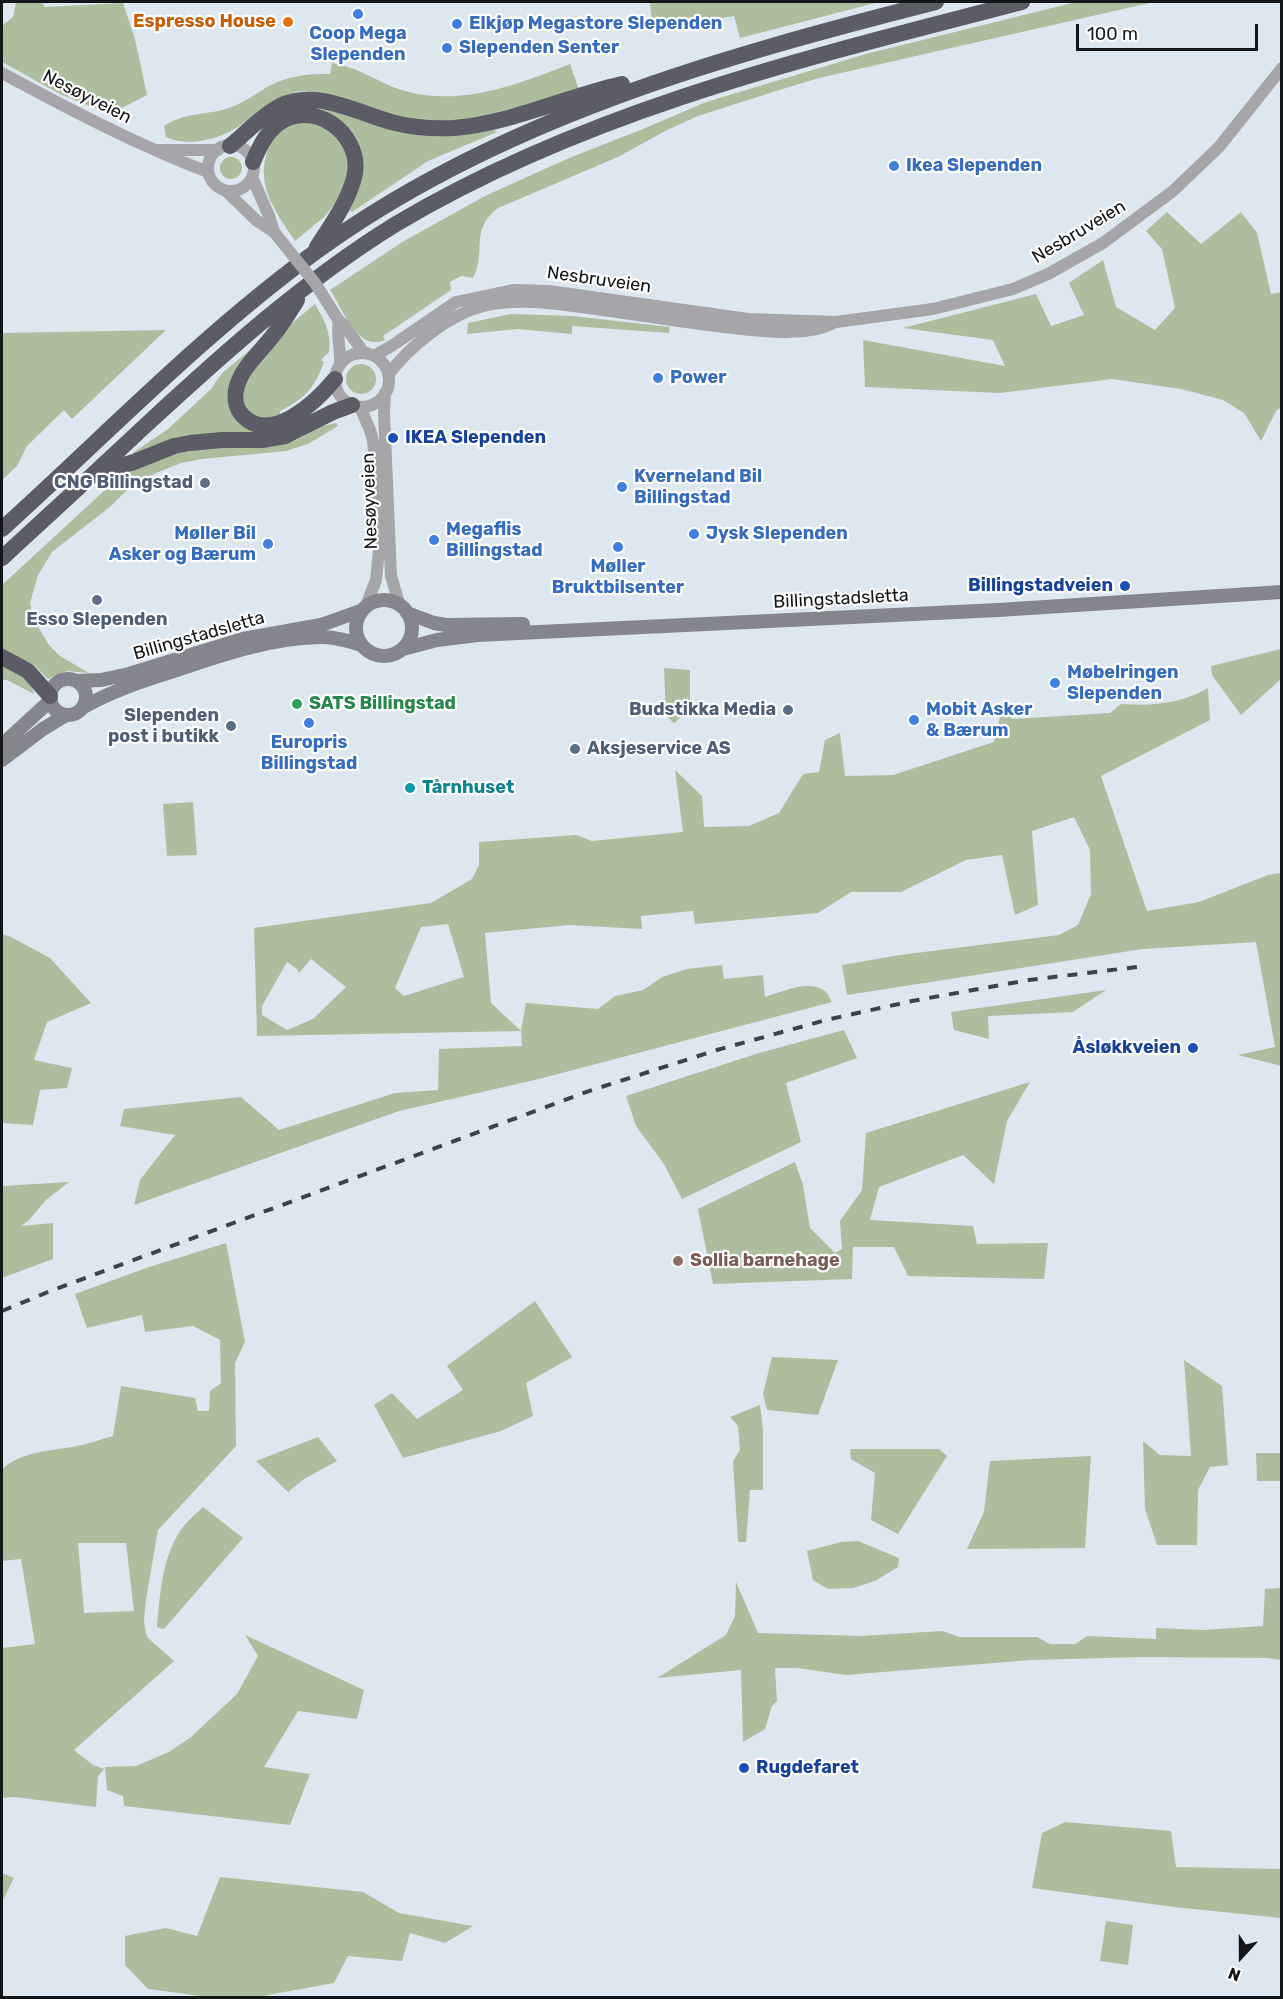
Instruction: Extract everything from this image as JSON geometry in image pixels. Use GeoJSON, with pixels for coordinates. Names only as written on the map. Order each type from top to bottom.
{"type":"FeatureCollection","features":[{"type":"Feature","properties":{"kind":"highway"},"geometry":{"type":"LineString","coordinates":[[224,148],[272,111],[296,101],[331,103],[407,126],[438,129],[495,122],[612,86],[719,62],[936,2]]}},
{"type":"Feature","properties":{"kind":"highway"},"geometry":{"type":"LineString","coordinates":[[2,558],[218,359],[304,289],[396,225],[477,181],[570,139],[656,107],[853,45],[1022,2]]}},
{"type":"Feature","properties":{"kind":"highway"},"geometry":{"type":"LineString","coordinates":[[2,529],[203,342],[244,307],[314,253],[383,207],[465,161],[499,145],[608,100],[719,62]]}},
{"type":"Feature","properties":{"kind":"highway"},"geometry":{"type":"LineString","coordinates":[[252,170],[271,130],[287,119],[308,115],[327,120],[336,126],[349,142],[355,162],[352,182],[343,204],[314,253]]}},
{"type":"Feature","properties":{"kind":"highway"},"geometry":{"type":"LineString","coordinates":[[304,289],[288,316],[239,381],[235,396],[238,410],[242,416],[254,423],[261,425],[278,423],[304,409],[320,396],[338,365]]}},
{"type":"Feature","properties":{"kind":"highway"},"geometry":{"type":"LineString","coordinates":[[92,475],[174,446],[222,440],[262,440],[285,436],[333,412],[356,406]]}},
{"type":"Feature","properties":{"kind":"highway"},"geometry":{"type":"LineString","coordinates":[[2,657],[28,671],[50,698]]}},
{"type":"Feature","properties":{"kind":"main road","name":"Billingstadsletta"},"geometry":{"type":"LineString","coordinates":[[404,609],[434,623],[446,625],[523,624],[1181,593],[1281,586]]}},
{"type":"Feature","properties":{"kind":"main road","name":"Billingstadsletta"},"geometry":{"type":"LineString","coordinates":[[403,649],[436,640],[477,635],[1008,610],[1281,592]]}},
{"type":"Feature","properties":{"kind":"main road"},"geometry":{"type":"LineString","coordinates":[[381,601],[394,603],[404,609],[412,625],[412,632],[403,649],[392,655],[379,656],[372,654],[362,645],[357,624],[365,608],[381,601]]}},
{"type":"Feature","properties":{"kind":"main road","name":"Billingstadsletta"},"geometry":{"type":"LineString","coordinates":[[77,681],[101,680],[129,674],[243,639],[329,623],[365,608]]}},
{"type":"Feature","properties":{"kind":"main road","name":"Billingstadsletta"},"geometry":{"type":"LineString","coordinates":[[82,708],[131,684],[245,649],[320,637],[362,645]]}},
{"type":"Feature","properties":{"kind":"main road"},"geometry":{"type":"LineString","coordinates":[[2,760],[43,729],[82,708],[86,703],[85,690],[77,681],[71,679],[59,681],[51,690],[50,698],[57,711],[66,715]]}},
{"type":"Feature","properties":{"kind":"main road"},"geometry":{"type":"LineString","coordinates":[[2,745],[50,698]]}},
{"type":"Feature","properties":{"kind":"street","name":"Nesbruveien"},"geometry":{"type":"LineString","coordinates":[[365,351],[393,345],[456,302],[461,303],[513,290],[549,291],[748,319],[836,322],[916,312],[971,301],[1013,289],[1064,265],[1112,237],[1173,191],[1219,147],[1281,68]]}},
{"type":"Feature","properties":{"kind":"street","name":"Nesøyveien"},"geometry":{"type":"LineString","coordinates":[[2,73],[110,130],[208,172]]}},
{"type":"Feature","properties":{"kind":"street","name":"Nesøyveien"},"geometry":{"type":"LineString","coordinates":[[157,150],[224,148]]}},
{"type":"Feature","properties":{"kind":"street"},"geometry":{"type":"LineString","coordinates":[[274,232],[258,193],[250,157],[242,148],[224,148],[210,160],[208,172],[214,183],[225,190],[256,220],[274,232],[315,284],[339,321],[365,351],[385,367],[388,385],[379,401],[371,406],[356,406],[339,395],[337,326],[339,321]]}},
{"type":"Feature","properties":{"kind":"street"},"geometry":{"type":"LineString","coordinates":[[225,190],[238,190],[249,183],[252,170]]}},
{"type":"Feature","properties":{"kind":"street","name":"Nesbruveien"},"geometry":{"type":"LineString","coordinates":[[388,375],[396,364],[420,342],[448,322],[475,308],[504,302],[569,306],[766,332],[825,328],[836,322]]}},
{"type":"Feature","properties":{"kind":"street"},"geometry":{"type":"LineString","coordinates":[[338,365],[351,355],[365,351]]}},
{"type":"Feature","properties":{"kind":"street","name":"Nesøyveien"},"geometry":{"type":"LineString","coordinates":[[385,393],[391,576],[404,609]]}},
{"type":"Feature","properties":{"kind":"street","name":"Nesøyveien"},"geometry":{"type":"LineString","coordinates":[[356,406],[370,430],[377,483],[379,550],[376,580],[365,608]]}},
{"type":"Feature","properties":{"kind":"green space"},"geometry":{"type":"Polygon","coordinates":[[[16,2],[43,2],[44,7],[123,3],[135,39],[147,95],[110,114],[62,95],[2,62],[2,26],[13,17],[16,2]]]}},
{"type":"Feature","properties":{"kind":"green space"},"geometry":{"type":"Polygon","coordinates":[[[650,2],[879,2],[740,38],[734,16],[670,27],[652,26],[650,2]]]}},
{"type":"Feature","properties":{"kind":"green space"},"geometry":{"type":"Polygon","coordinates":[[[1076,2],[1154,2],[819,78],[698,116],[618,157],[498,208],[484,224],[479,259],[473,278],[461,276],[450,282],[451,290],[383,336],[385,340],[375,342],[366,340],[359,334],[352,327],[330,290],[404,241],[485,196],[569,158],[706,102],[866,54],[1076,2]]]}},
{"type":"Feature","properties":{"kind":"green space"},"geometry":{"type":"Polygon","coordinates":[[[332,63],[351,68],[405,91],[447,96],[468,95],[510,86],[570,64],[579,90],[488,115],[457,121],[420,122],[316,93],[299,92],[289,94],[233,130],[214,138],[185,142],[166,137],[164,126],[171,122],[186,116],[232,107],[286,79],[330,74],[332,63]]]}},
{"type":"Feature","properties":{"kind":"green space"},"geometry":{"type":"Polygon","coordinates":[[[325,108],[497,132],[428,161],[352,212],[350,210],[361,180],[362,153],[350,129],[323,111],[325,108]]]}},
{"type":"Feature","properties":{"kind":"green space"},"geometry":{"type":"Polygon","coordinates":[[[297,123],[321,123],[345,146],[350,173],[336,203],[324,217],[295,241],[271,201],[264,180],[264,168],[272,139],[297,123]]]}},
{"type":"Feature","properties":{"kind":"green space"},"geometry":{"type":"Polygon","coordinates":[[[231,157],[239,160],[242,168],[239,176],[231,179],[223,176],[220,168],[223,160],[231,157]]]}},
{"type":"Feature","properties":{"kind":"green space"},"geometry":{"type":"Polygon","coordinates":[[[1167,212],[1201,244],[1241,212],[1257,233],[1271,294],[1282,292],[1281,407],[1276,411],[1261,441],[1244,413],[1223,400],[1181,389],[1112,379],[1000,393],[865,387],[863,340],[1005,366],[993,340],[903,328],[1036,294],[1051,326],[1084,315],[1069,283],[1103,260],[1116,307],[1155,330],[1175,308],[1162,249],[1146,231],[1167,212]]]}},
{"type":"Feature","properties":{"kind":"green space"},"geometry":{"type":"Polygon","coordinates":[[[315,304],[326,327],[330,345],[329,352],[321,360],[324,362],[317,379],[303,397],[280,411],[280,417],[270,419],[258,417],[248,411],[242,398],[245,383],[285,329],[315,304]]]}},
{"type":"Feature","properties":{"kind":"green space"},"geometry":{"type":"Polygon","coordinates":[[[511,314],[572,316],[670,327],[669,333],[572,326],[572,334],[518,329],[467,334],[468,323],[511,314]]]}},
{"type":"Feature","properties":{"kind":"green space"},"geometry":{"type":"Polygon","coordinates":[[[166,330],[72,419],[64,410],[27,446],[17,466],[2,480],[2,333],[166,330]]]}},
{"type":"Feature","properties":{"kind":"green space"},"geometry":{"type":"Polygon","coordinates":[[[260,342],[235,418],[245,426],[265,432],[131,457],[134,452],[168,429],[211,389],[222,373],[260,342]]]}},
{"type":"Feature","properties":{"kind":"green space"},"geometry":{"type":"Polygon","coordinates":[[[361,364],[372,368],[376,379],[372,390],[361,394],[350,390],[346,379],[350,368],[361,364]]]}},
{"type":"Feature","properties":{"kind":"green space"},"geometry":{"type":"Polygon","coordinates":[[[336,423],[338,426],[308,444],[286,451],[202,459],[181,463],[156,473],[130,487],[111,506],[52,552],[38,575],[30,603],[34,620],[49,645],[60,656],[89,673],[67,671],[48,679],[34,665],[2,650],[2,585],[104,491],[127,474],[145,464],[173,454],[214,447],[267,446],[294,441],[323,426],[336,423]]]}},
{"type":"Feature","properties":{"kind":"green space"},"geometry":{"type":"Polygon","coordinates":[[[1281,649],[1281,679],[1241,715],[1212,675],[1211,666],[1281,649]]]}},
{"type":"Feature","properties":{"kind":"green space"},"geometry":{"type":"Polygon","coordinates":[[[2,664],[26,679],[34,694],[7,680],[2,680],[2,664]]]}},
{"type":"Feature","properties":{"kind":"green space"},"geometry":{"type":"Polygon","coordinates":[[[664,668],[690,670],[690,710],[674,723],[666,716],[664,668]]]}},
{"type":"Feature","properties":{"kind":"green space"},"geometry":{"type":"Polygon","coordinates":[[[1208,688],[1210,720],[1101,776],[1147,911],[1199,902],[1268,875],[1281,873],[1281,1066],[1238,1055],[1275,1047],[1256,942],[1143,949],[847,995],[842,965],[900,955],[1059,935],[1078,925],[1091,894],[1090,850],[1074,817],[1032,831],[1038,905],[1015,915],[1002,855],[966,860],[901,892],[851,892],[818,913],[695,924],[693,911],[641,916],[642,929],[569,925],[485,933],[491,1003],[521,1031],[257,1036],[254,928],[431,903],[472,879],[479,865],[479,842],[576,835],[592,841],[683,832],[675,770],[702,796],[704,827],[749,826],[779,813],[803,774],[819,772],[825,740],[840,733],[845,776],[893,775],[994,742],[1001,712],[1009,711],[1012,719],[1110,713],[1121,704],[1144,705],[1177,701],[1208,688]],[[448,924],[421,927],[395,988],[404,996],[464,977],[448,924]],[[311,959],[299,973],[287,962],[262,1006],[262,1015],[287,1030],[313,1019],[346,987],[311,959]]]}},
{"type":"Feature","properties":{"kind":"green space"},"geometry":{"type":"Polygon","coordinates":[[[193,802],[197,855],[167,856],[163,804],[193,802]]]}},
{"type":"Feature","properties":{"kind":"green space"},"geometry":{"type":"Polygon","coordinates":[[[2,934],[50,958],[91,1003],[47,1022],[34,1060],[72,1068],[67,1088],[40,1090],[33,1125],[2,1123],[2,934]]]}},
{"type":"Feature","properties":{"kind":"green space"},"geometry":{"type":"Polygon","coordinates":[[[722,965],[724,979],[763,975],[765,997],[803,986],[811,986],[825,991],[832,1002],[539,1079],[399,1111],[134,1205],[140,1180],[175,1135],[120,1126],[124,1109],[241,1097],[279,1130],[395,1093],[438,1090],[439,1049],[522,1046],[521,1031],[526,1003],[598,1009],[615,996],[643,990],[662,977],[687,969],[722,965]]]}},
{"type":"Feature","properties":{"kind":"green space"},"geometry":{"type":"Polygon","coordinates":[[[1106,990],[1073,1012],[988,1016],[989,1039],[954,1030],[951,1012],[1106,990]]]}},
{"type":"Feature","properties":{"kind":"green space"},"geometry":{"type":"Polygon","coordinates":[[[844,1030],[857,1058],[786,1083],[801,1142],[682,1199],[664,1164],[636,1126],[626,1096],[759,1053],[844,1030]]]}},
{"type":"Feature","properties":{"kind":"green space"},"geometry":{"type":"Polygon","coordinates":[[[1030,1082],[1007,1121],[994,1184],[963,1155],[879,1187],[870,1220],[973,1226],[977,1244],[1048,1243],[1044,1279],[908,1276],[894,1247],[853,1247],[852,1279],[713,1284],[698,1209],[795,1162],[803,1185],[810,1228],[835,1253],[842,1249],[840,1221],[862,1190],[866,1133],[1030,1082]]]}},
{"type":"Feature","properties":{"kind":"green space"},"geometry":{"type":"Polygon","coordinates":[[[69,1182],[46,1200],[21,1226],[53,1223],[53,1259],[2,1278],[2,1186],[69,1182]]]}},
{"type":"Feature","properties":{"kind":"green space"},"geometry":{"type":"Polygon","coordinates":[[[226,1243],[245,1342],[235,1363],[236,1446],[158,1530],[144,1622],[147,1637],[174,1661],[74,1750],[93,1765],[104,1769],[98,1776],[96,1807],[14,1797],[2,1798],[2,1648],[35,1644],[21,1559],[2,1561],[2,1469],[28,1455],[82,1445],[113,1436],[121,1386],[195,1398],[198,1411],[209,1411],[210,1391],[221,1383],[220,1340],[193,1326],[145,1332],[142,1315],[87,1328],[75,1294],[149,1267],[226,1243]],[[78,1543],[84,1613],[134,1611],[126,1543],[78,1543]]]}},
{"type":"Feature","properties":{"kind":"green space"},"geometry":{"type":"Polygon","coordinates":[[[535,1301],[572,1357],[526,1383],[533,1416],[501,1431],[403,1458],[374,1405],[392,1393],[417,1419],[463,1390],[447,1366],[535,1301]]]}},
{"type":"Feature","properties":{"kind":"green space"},"geometry":{"type":"Polygon","coordinates":[[[772,1357],[838,1360],[818,1415],[767,1410],[763,1394],[772,1357]]]}},
{"type":"Feature","properties":{"kind":"green space"},"geometry":{"type":"Polygon","coordinates":[[[1184,1360],[1222,1386],[1228,1465],[1210,1467],[1198,1490],[1197,1545],[1157,1545],[1145,1509],[1143,1441],[1160,1455],[1191,1456],[1184,1360]]]}},
{"type":"Feature","properties":{"kind":"green space"},"geometry":{"type":"Polygon","coordinates":[[[760,1405],[763,1430],[763,1490],[750,1490],[746,1542],[738,1542],[733,1461],[740,1450],[738,1426],[730,1417],[760,1405]]]}},
{"type":"Feature","properties":{"kind":"green space"},"geometry":{"type":"Polygon","coordinates":[[[318,1437],[337,1461],[304,1479],[288,1492],[256,1461],[318,1437]]]}},
{"type":"Feature","properties":{"kind":"green space"},"geometry":{"type":"Polygon","coordinates":[[[850,1449],[939,1449],[947,1456],[898,1534],[871,1520],[875,1473],[851,1459],[850,1449]]]}},
{"type":"Feature","properties":{"kind":"green space"},"geometry":{"type":"Polygon","coordinates":[[[1256,1453],[1281,1453],[1281,1481],[1257,1481],[1256,1453]]]}},
{"type":"Feature","properties":{"kind":"green space"},"geometry":{"type":"Polygon","coordinates":[[[1091,1456],[1085,1548],[967,1549],[984,1512],[990,1461],[1091,1456]]]}},
{"type":"Feature","properties":{"kind":"green space"},"geometry":{"type":"Polygon","coordinates":[[[203,1507],[243,1538],[164,1629],[157,1627],[163,1577],[169,1553],[182,1528],[203,1507]]]}},
{"type":"Feature","properties":{"kind":"green space"},"geometry":{"type":"Polygon","coordinates":[[[858,1541],[899,1558],[898,1567],[875,1581],[853,1588],[828,1589],[813,1580],[807,1551],[841,1542],[858,1541]]]}},
{"type":"Feature","properties":{"kind":"green space"},"geometry":{"type":"Polygon","coordinates":[[[736,1582],[758,1633],[861,1636],[942,1631],[960,1637],[1037,1637],[1050,1644],[1075,1644],[1087,1636],[1156,1639],[1156,1628],[1204,1630],[1263,1626],[1265,1589],[1281,1588],[1281,1660],[1142,1657],[1031,1660],[846,1675],[797,1668],[775,1668],[777,1701],[772,1706],[765,1729],[743,1742],[741,1670],[657,1678],[726,1635],[735,1616],[736,1582]]]}},
{"type":"Feature","properties":{"kind":"green space"},"geometry":{"type":"Polygon","coordinates":[[[245,1635],[364,1690],[357,1719],[298,1711],[264,1767],[310,1774],[290,1825],[124,1806],[123,1796],[107,1790],[105,1767],[136,1766],[169,1752],[191,1737],[237,1694],[258,1656],[245,1635]]]}},
{"type":"Feature","properties":{"kind":"green space"},"geometry":{"type":"Polygon","coordinates":[[[1065,1822],[1171,1831],[1176,1867],[1281,1869],[1281,1918],[1174,1907],[1032,1888],[1042,1833],[1065,1822]]]}},
{"type":"Feature","properties":{"kind":"green space"},"geometry":{"type":"Polygon","coordinates":[[[2,1873],[14,1878],[2,1902],[2,1873]]]}},
{"type":"Feature","properties":{"kind":"green space"},"geometry":{"type":"Polygon","coordinates":[[[220,1877],[363,1892],[399,1913],[473,1926],[445,1943],[410,1933],[402,1961],[348,1956],[334,1983],[257,1997],[208,1997],[148,1989],[125,1965],[125,1936],[166,1928],[197,1936],[220,1877]]]}},
{"type":"Feature","properties":{"kind":"green space"},"geometry":{"type":"Polygon","coordinates":[[[1106,1921],[1133,1925],[1128,1965],[1100,1961],[1106,1921]]]}},
{"type":"Feature","properties":{"kind":"railway"},"geometry":{"type":"LineString","coordinates":[[2,1311],[589,1091],[717,1050],[826,1020],[912,1001],[1029,980],[1145,966]]}},
{"type":"Feature","properties":{"kind":"place","name":"Coop Mega Slependen"},"geometry":{"type":"Point","coordinates":[358,14]}},
{"type":"Feature","properties":{"kind":"place","name":"Espresso House"},"geometry":{"type":"Point","coordinates":[288,22]}},
{"type":"Feature","properties":{"kind":"place","name":"Elkjøp Megastore Slependen"},"geometry":{"type":"Point","coordinates":[457,24]}},
{"type":"Feature","properties":{"kind":"place","name":"Slependen Senter"},"geometry":{"type":"Point","coordinates":[447,48]}},
{"type":"Feature","properties":{"kind":"place","name":"Ikea Slependen"},"geometry":{"type":"Point","coordinates":[894,166]}},
{"type":"Feature","properties":{"kind":"place","name":"Power"},"geometry":{"type":"Point","coordinates":[658,378]}},
{"type":"Feature","properties":{"kind":"place","name":"IKEA Slependen"},"geometry":{"type":"Point","coordinates":[393,438]}},
{"type":"Feature","properties":{"kind":"place","name":"CNG Billingstad"},"geometry":{"type":"Point","coordinates":[205,483]}},
{"type":"Feature","properties":{"kind":"place","name":"Kverneland Bil Billingstad"},"geometry":{"type":"Point","coordinates":[622,487]}},
{"type":"Feature","properties":{"kind":"place","name":"Jysk Slependen"},"geometry":{"type":"Point","coordinates":[694,534]}},
{"type":"Feature","properties":{"kind":"place","name":"Megaflis Billingstad"},"geometry":{"type":"Point","coordinates":[434,540]}},
{"type":"Feature","properties":{"kind":"place","name":"Møller Bil Asker og Bærum"},"geometry":{"type":"Point","coordinates":[268,544]}},
{"type":"Feature","properties":{"kind":"place","name":"Møller Bruktbilsenter"},"geometry":{"type":"Point","coordinates":[618,547]}},
{"type":"Feature","properties":{"kind":"place","name":"Billingstadveien"},"geometry":{"type":"Point","coordinates":[1125,586]}},
{"type":"Feature","properties":{"kind":"place","name":"Esso Slependen"},"geometry":{"type":"Point","coordinates":[97,600]}},
{"type":"Feature","properties":{"kind":"place","name":"Møbelringen Slependen"},"geometry":{"type":"Point","coordinates":[1055,683]}},
{"type":"Feature","properties":{"kind":"place","name":"SATS Billingstad"},"geometry":{"type":"Point","coordinates":[297,704]}},
{"type":"Feature","properties":{"kind":"place","name":"Budstikka Media"},"geometry":{"type":"Point","coordinates":[788,710]}},
{"type":"Feature","properties":{"kind":"place","name":"Mobit Asker & Bærum"},"geometry":{"type":"Point","coordinates":[914,720]}},
{"type":"Feature","properties":{"kind":"place","name":"Europris Billingstad"},"geometry":{"type":"Point","coordinates":[309,723]}},
{"type":"Feature","properties":{"kind":"place","name":"Slependen post i butikk"},"geometry":{"type":"Point","coordinates":[231,726]}},
{"type":"Feature","properties":{"kind":"place","name":"Aksjeservice AS"},"geometry":{"type":"Point","coordinates":[575,749]}},
{"type":"Feature","properties":{"kind":"place","name":"Tårnhuset"},"geometry":{"type":"Point","coordinates":[410,788]}},
{"type":"Feature","properties":{"kind":"place","name":"Åsløkkveien"},"geometry":{"type":"Point","coordinates":[1193,1048]}},
{"type":"Feature","properties":{"kind":"place","name":"Sollia barnehage"},"geometry":{"type":"Point","coordinates":[678,1261]}},
{"type":"Feature","properties":{"kind":"place","name":"Rugdefaret"},"geometry":{"type":"Point","coordinates":[744,1768]}}]}
